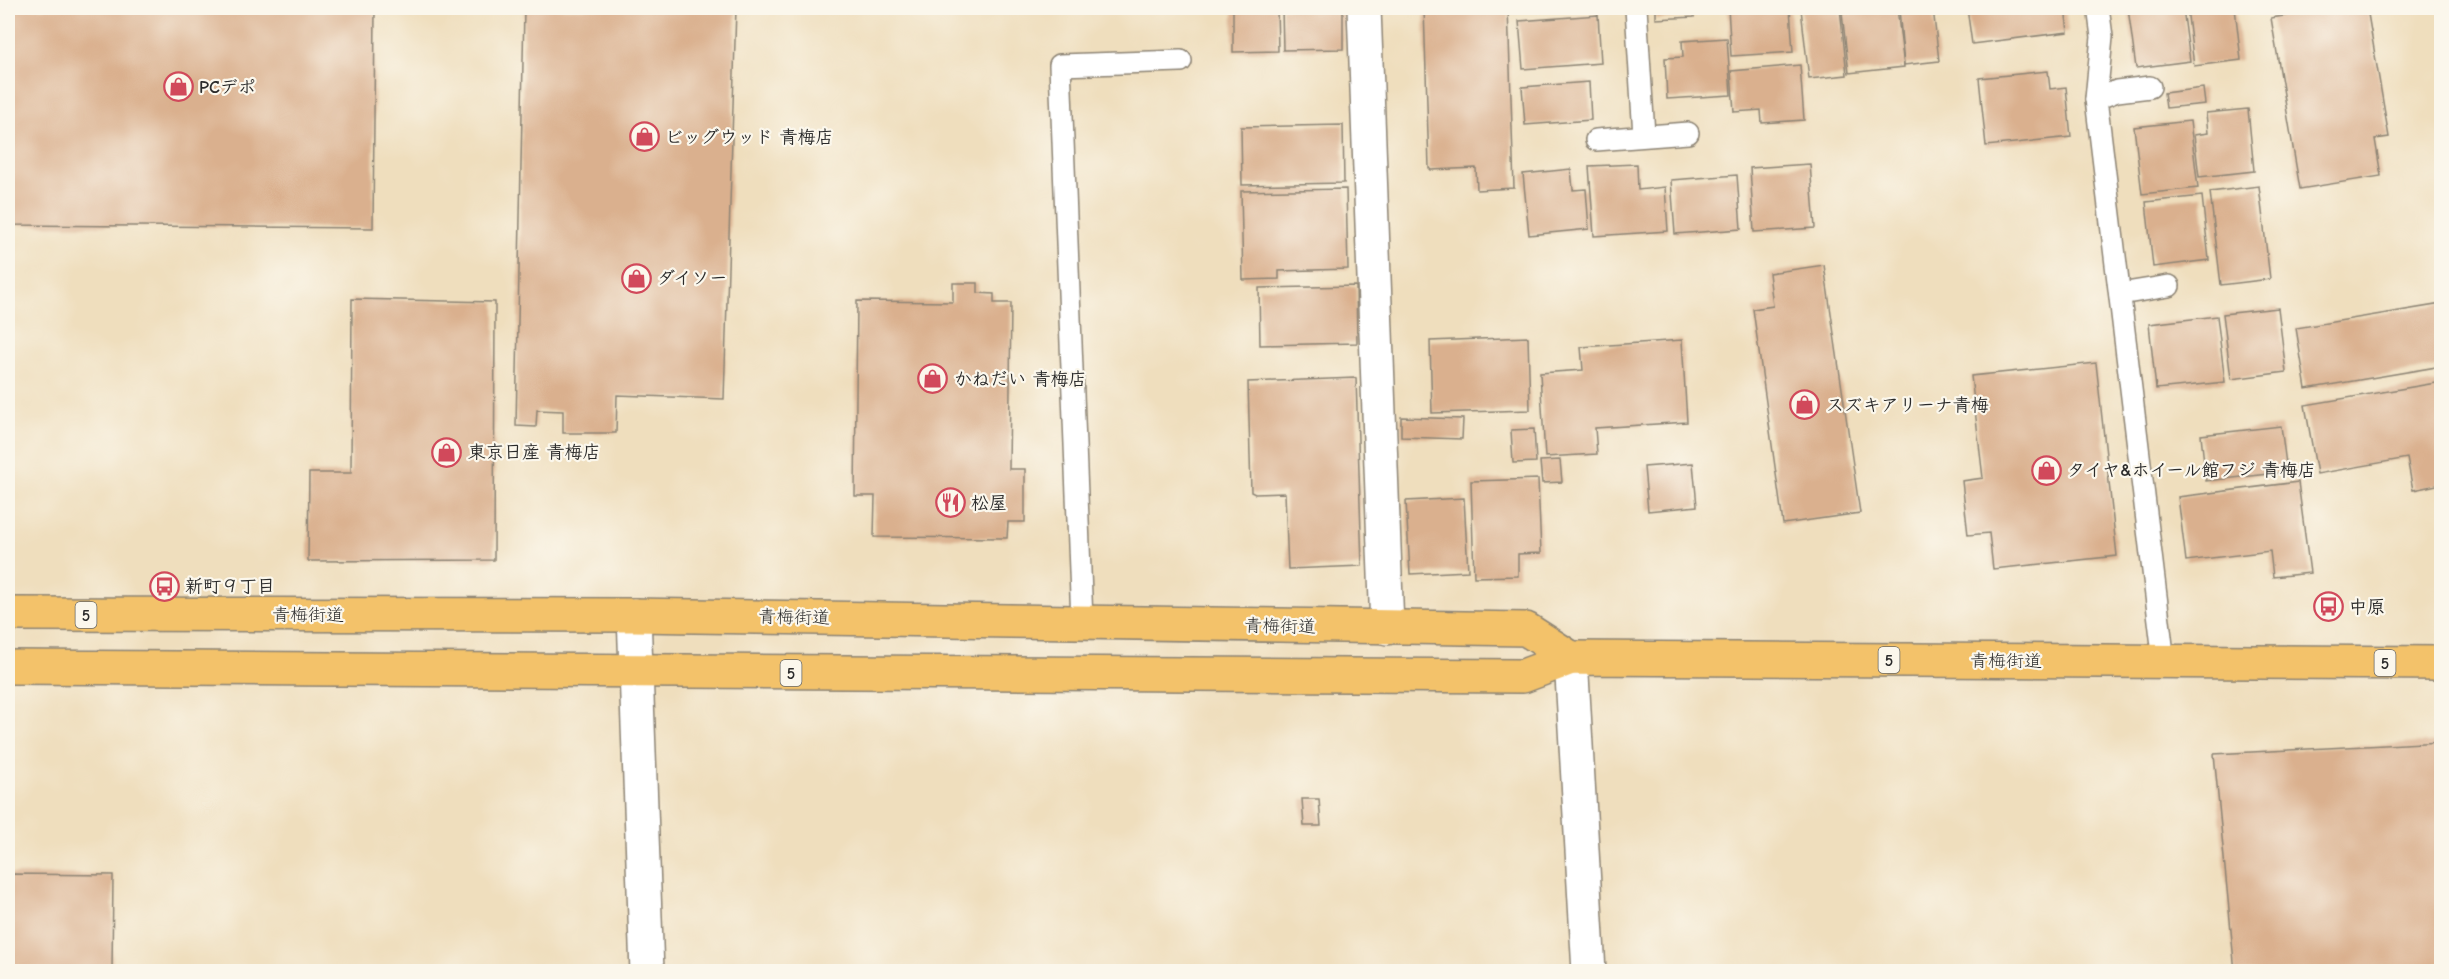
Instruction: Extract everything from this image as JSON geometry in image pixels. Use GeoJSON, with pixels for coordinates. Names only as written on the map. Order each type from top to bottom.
{"type":"FeatureCollection","features":[{"type":"Feature","properties":{"kind":"main road","name":"青梅街道"},"geometry":{"type":"LineString","coordinates":[[8,614],[634,615],[1526,629],[1571,658]]}},
{"type":"Feature","properties":{"kind":"main road","name":"青梅街道"},"geometry":{"type":"LineString","coordinates":[[8,667],[1522,676],[1571,658],[2442,663]]}},
{"type":"Feature","properties":{"kind":"street"},"geometry":{"type":"LineString","coordinates":[[1364,8],[1387,628]]}},
{"type":"Feature","properties":{"kind":"street"},"geometry":{"type":"LineString","coordinates":[[634,615],[647,972]]}},
{"type":"Feature","properties":{"kind":"street"},"geometry":{"type":"LineString","coordinates":[[1571,658],[1589,972]]}},
{"type":"Feature","properties":{"kind":"lane"},"geometry":{"type":"LineString","coordinates":[[1636,8],[1644,135]]}},
{"type":"Feature","properties":{"kind":"lane"},"geometry":{"type":"LineString","coordinates":[[2099,14],[2102,37],[2096,99],[2164,662]]}},
{"type":"Feature","properties":{"kind":"lane"},"geometry":{"type":"LineString","coordinates":[[1082,621],[1060,65],[1181,61]]}},
{"type":"Feature","properties":{"kind":"lane"},"geometry":{"type":"LineString","coordinates":[[2096,99],[2117,91],[2150,87]]}},
{"type":"Feature","properties":{"kind":"lane"},"geometry":{"type":"LineString","coordinates":[[1596,140],[1688,133]]}},
{"type":"Feature","properties":{"kind":"lane"},"geometry":{"type":"LineString","coordinates":[[2120,294],[2169,286]]}},
{"type":"Feature","properties":{"kind":"building"},"geometry":{"type":"Polygon","coordinates":[[[8,8],[375,8],[373,228],[8,225],[8,8]]]}},
{"type":"Feature","properties":{"kind":"building"},"geometry":{"type":"Polygon","coordinates":[[[524,8],[736,8],[724,399],[617,395],[616,433],[563,433],[563,411],[537,410],[536,427],[516,426],[524,8]]]}},
{"type":"Feature","properties":{"kind":"building"},"geometry":{"type":"Polygon","coordinates":[[[1233,8],[1277,8],[1278,51],[1233,52],[1233,8]]]}},
{"type":"Feature","properties":{"kind":"building"},"geometry":{"type":"Polygon","coordinates":[[[1282,8],[1343,8],[1343,49],[1283,50],[1282,8]]]}},
{"type":"Feature","properties":{"kind":"building"},"geometry":{"type":"Polygon","coordinates":[[[1424,8],[1508,8],[1514,188],[1477,190],[1476,168],[1431,170],[1429,168],[1424,8]]]}},
{"type":"Feature","properties":{"kind":"building"},"geometry":{"type":"Polygon","coordinates":[[[1656,8],[1694,8],[1694,17],[1656,19],[1656,8]]]}},
{"type":"Feature","properties":{"kind":"building"},"geometry":{"type":"Polygon","coordinates":[[[1728,8],[1790,8],[1793,52],[1731,56],[1728,8]]]}},
{"type":"Feature","properties":{"kind":"building"},"geometry":{"type":"Polygon","coordinates":[[[1840,8],[1847,75],[1809,79],[1801,9],[1840,8]]]}},
{"type":"Feature","properties":{"kind":"building"},"geometry":{"type":"Polygon","coordinates":[[[1897,8],[1904,67],[1849,73],[1842,13],[1897,8]]]}},
{"type":"Feature","properties":{"kind":"building"},"geometry":{"type":"Polygon","coordinates":[[[1899,8],[1933,8],[1939,61],[1904,65],[1899,8]]]}},
{"type":"Feature","properties":{"kind":"building"},"geometry":{"type":"Polygon","coordinates":[[[1967,8],[2065,8],[2068,32],[1972,44],[1967,8]]]}},
{"type":"Feature","properties":{"kind":"building"},"geometry":{"type":"Polygon","coordinates":[[[2128,8],[2183,8],[2190,61],[2136,68],[2128,8]]]}},
{"type":"Feature","properties":{"kind":"building"},"geometry":{"type":"Polygon","coordinates":[[[2187,8],[2235,8],[2241,60],[2194,66],[2187,8]]]}},
{"type":"Feature","properties":{"kind":"building"},"geometry":{"type":"Polygon","coordinates":[[[2337,8],[2367,8],[2389,137],[2375,139],[2381,176],[2300,189],[2271,18],[2337,8]]]}},
{"type":"Feature","properties":{"kind":"building"},"geometry":{"type":"Polygon","coordinates":[[[1598,15],[1601,63],[1523,69],[1519,21],[1598,15]]]}},
{"type":"Feature","properties":{"kind":"building"},"geometry":{"type":"Polygon","coordinates":[[[1727,38],[1731,95],[1667,99],[1665,58],[1683,57],[1682,41],[1727,38]]]}},
{"type":"Feature","properties":{"kind":"building"},"geometry":{"type":"Polygon","coordinates":[[[1800,65],[1804,120],[1762,123],[1761,110],[1734,112],[1731,71],[1800,65]]]}},
{"type":"Feature","properties":{"kind":"building"},"geometry":{"type":"Polygon","coordinates":[[[2048,71],[2050,89],[2066,87],[2071,137],[1986,146],[1979,78],[2048,71]]]}},
{"type":"Feature","properties":{"kind":"building"},"geometry":{"type":"Polygon","coordinates":[[[1589,82],[1591,120],[1525,125],[1522,87],[1589,82]]]}},
{"type":"Feature","properties":{"kind":"building"},"geometry":{"type":"Polygon","coordinates":[[[2203,88],[2205,104],[2166,108],[2164,93],[2203,88]]]}},
{"type":"Feature","properties":{"kind":"building"},"geometry":{"type":"Polygon","coordinates":[[[2248,109],[2254,171],[2199,177],[2194,135],[2208,133],[2206,113],[2248,109]]]}},
{"type":"Feature","properties":{"kind":"building"},"geometry":{"type":"Polygon","coordinates":[[[2190,121],[2198,188],[2142,194],[2134,127],[2190,121]]]}},
{"type":"Feature","properties":{"kind":"building"},"geometry":{"type":"Polygon","coordinates":[[[1343,125],[1344,183],[1242,185],[1241,127],[1343,125]]]}},
{"type":"Feature","properties":{"kind":"building"},"geometry":{"type":"Polygon","coordinates":[[[1637,164],[1638,190],[1665,187],[1668,231],[1594,236],[1589,166],[1637,164]]]}},
{"type":"Feature","properties":{"kind":"building"},"geometry":{"type":"Polygon","coordinates":[[[1810,164],[1815,228],[1754,232],[1750,168],[1810,164]]]}},
{"type":"Feature","properties":{"kind":"building"},"geometry":{"type":"Polygon","coordinates":[[[1571,169],[1573,190],[1586,189],[1589,229],[1529,235],[1523,174],[1571,169]]]}},
{"type":"Feature","properties":{"kind":"building"},"geometry":{"type":"Polygon","coordinates":[[[1737,175],[1741,229],[1675,234],[1671,180],[1737,175]]]}},
{"type":"Feature","properties":{"kind":"building"},"geometry":{"type":"Polygon","coordinates":[[[2259,186],[2270,279],[2221,285],[2210,192],[2259,186]]]}},
{"type":"Feature","properties":{"kind":"building"},"geometry":{"type":"Polygon","coordinates":[[[1346,189],[1348,269],[1279,271],[1279,279],[1243,280],[1241,191],[1346,189]]]}},
{"type":"Feature","properties":{"kind":"building"},"geometry":{"type":"Polygon","coordinates":[[[2202,196],[2209,260],[2153,267],[2146,202],[2202,196]]]}},
{"type":"Feature","properties":{"kind":"building"},"geometry":{"type":"Polygon","coordinates":[[[1824,265],[1860,513],[1783,524],[1753,309],[1773,306],[1769,273],[1824,265]]]}},
{"type":"Feature","properties":{"kind":"building"},"geometry":{"type":"Polygon","coordinates":[[[953,283],[978,283],[978,293],[994,294],[994,303],[1011,303],[1009,469],[1025,469],[1025,522],[1008,522],[1007,538],[874,537],[875,496],[855,496],[857,301],[953,302],[953,283]]]}},
{"type":"Feature","properties":{"kind":"building"},"geometry":{"type":"Polygon","coordinates":[[[1356,286],[1357,343],[1260,345],[1259,288],[1356,286]]]}},
{"type":"Feature","properties":{"kind":"building"},"geometry":{"type":"Polygon","coordinates":[[[352,299],[495,302],[494,560],[308,561],[309,473],[351,473],[352,299]]]}},
{"type":"Feature","properties":{"kind":"building"},"geometry":{"type":"Polygon","coordinates":[[[2442,304],[2442,366],[2306,389],[2296,328],[2442,304]]]}},
{"type":"Feature","properties":{"kind":"building"},"geometry":{"type":"Polygon","coordinates":[[[2278,308],[2286,372],[2231,379],[2223,314],[2278,308]]]}},
{"type":"Feature","properties":{"kind":"building"},"geometry":{"type":"Polygon","coordinates":[[[2217,316],[2225,382],[2156,389],[2149,324],[2217,316]]]}},
{"type":"Feature","properties":{"kind":"building"},"geometry":{"type":"Polygon","coordinates":[[[1528,337],[1530,410],[1432,413],[1430,341],[1528,337]]]}},
{"type":"Feature","properties":{"kind":"building"},"geometry":{"type":"Polygon","coordinates":[[[1682,340],[1687,422],[1595,428],[1597,454],[1545,457],[1540,373],[1583,370],[1581,347],[1682,340]]]}},
{"type":"Feature","properties":{"kind":"building"},"geometry":{"type":"Polygon","coordinates":[[[2096,363],[2117,556],[1993,569],[1989,533],[1968,535],[1962,481],[1983,478],[1971,376],[2096,363]]]}},
{"type":"Feature","properties":{"kind":"building"},"geometry":{"type":"Polygon","coordinates":[[[1356,378],[1362,566],[1288,569],[1285,493],[1255,494],[1251,492],[1248,382],[1356,378]]]}},
{"type":"Feature","properties":{"kind":"building"},"geometry":{"type":"Polygon","coordinates":[[[2442,382],[2442,484],[2413,490],[2407,458],[2317,474],[2305,405],[2442,382]]]}},
{"type":"Feature","properties":{"kind":"building"},"geometry":{"type":"Polygon","coordinates":[[[1401,417],[1463,419],[1462,439],[1401,437],[1401,417]]]}},
{"type":"Feature","properties":{"kind":"building"},"geometry":{"type":"Polygon","coordinates":[[[2281,426],[2287,472],[2206,481],[2201,435],[2281,426]]]}},
{"type":"Feature","properties":{"kind":"building"},"geometry":{"type":"Polygon","coordinates":[[[1534,429],[1536,462],[1513,463],[1511,430],[1534,429]]]}},
{"type":"Feature","properties":{"kind":"building"},"geometry":{"type":"Polygon","coordinates":[[[1560,460],[1562,482],[1542,483],[1540,461],[1560,460]]]}},
{"type":"Feature","properties":{"kind":"building"},"geometry":{"type":"Polygon","coordinates":[[[1693,463],[1697,506],[1648,511],[1644,467],[1693,463]]]}},
{"type":"Feature","properties":{"kind":"building"},"geometry":{"type":"Polygon","coordinates":[[[1538,479],[1541,553],[1518,554],[1518,576],[1474,577],[1471,481],[1538,479]]]}},
{"type":"Feature","properties":{"kind":"building"},"geometry":{"type":"Polygon","coordinates":[[[2298,482],[2310,573],[2273,577],[2270,551],[2186,561],[2178,497],[2298,482]]]}},
{"type":"Feature","properties":{"kind":"building"},"geometry":{"type":"Polygon","coordinates":[[[1464,498],[1468,571],[1410,574],[1406,501],[1464,498]]]}},
{"type":"Feature","properties":{"kind":"building"},"geometry":{"type":"Polygon","coordinates":[[[2442,742],[2442,972],[2235,972],[2214,754],[2442,742]]]}},
{"type":"Feature","properties":{"kind":"building"},"geometry":{"type":"Polygon","coordinates":[[[1302,799],[1319,799],[1321,826],[1304,826],[1302,799]]]}},
{"type":"Feature","properties":{"kind":"building"},"geometry":{"type":"Polygon","coordinates":[[[8,874],[113,875],[112,972],[8,972],[8,874]]]}},
{"type":"Feature","properties":{"kind":"place","name":"PCデポ"},"geometry":{"type":"Point","coordinates":[178,87]}},
{"type":"Feature","properties":{"kind":"place","name":"ビッグウッド 青梅店"},"geometry":{"type":"Point","coordinates":[644,137]}},
{"type":"Feature","properties":{"kind":"place","name":"ダイソー"},"geometry":{"type":"Point","coordinates":[636,278]}},
{"type":"Feature","properties":{"kind":"place","name":"かねだい 青梅店"},"geometry":{"type":"Point","coordinates":[933,379]}},
{"type":"Feature","properties":{"kind":"place","name":"スズキアリーナ青梅"},"geometry":{"type":"Point","coordinates":[1805,405]}},
{"type":"Feature","properties":{"kind":"place","name":"東京日産 青梅店"},"geometry":{"type":"Point","coordinates":[447,452]}},
{"type":"Feature","properties":{"kind":"place","name":"タイヤ&ホイール館フジ 青梅店"},"geometry":{"type":"Point","coordinates":[2046,470]}},
{"type":"Feature","properties":{"kind":"place","name":"松屋"},"geometry":{"type":"Point","coordinates":[950,503]}},
{"type":"Feature","properties":{"kind":"place","name":"新町９丁目"},"geometry":{"type":"Point","coordinates":[164,586]}},
{"type":"Feature","properties":{"kind":"place","name":"中原"},"geometry":{"type":"Point","coordinates":[2328,607]}}]}
